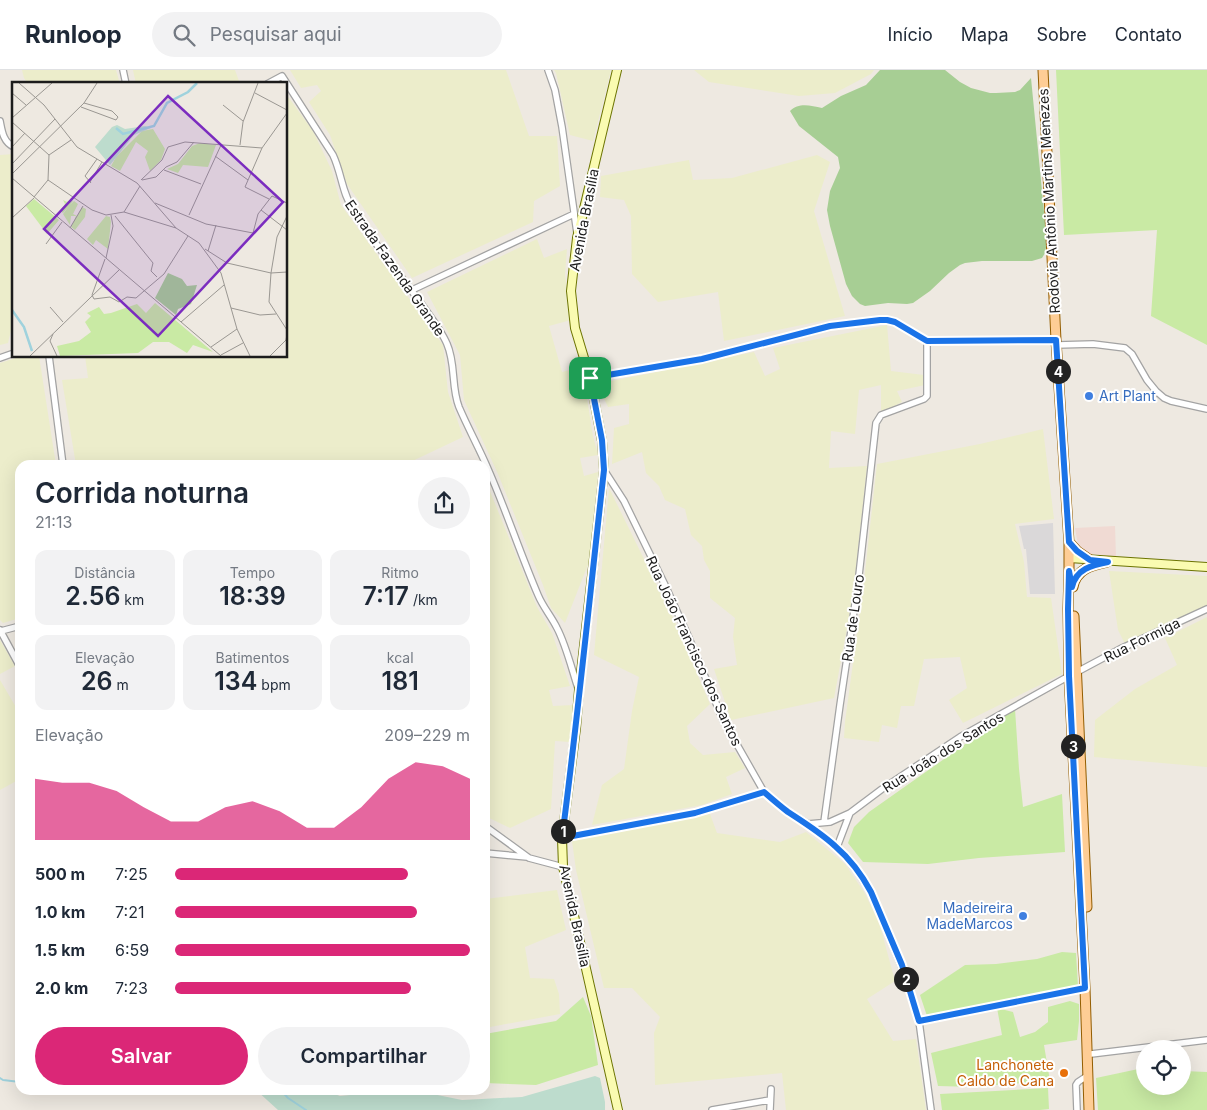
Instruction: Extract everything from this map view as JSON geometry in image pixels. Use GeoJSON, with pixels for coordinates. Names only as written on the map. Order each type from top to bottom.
{"type":"FeatureCollection","features":[{"type":"Feature","properties":{"kind":"main road","name":"Avenida Brasília"},"geometry":{"type":"LineString","coordinates":[[617,70],[577,238],[571,291],[575,328],[590,378],[602,440],[604,470],[562,838],[562,867],[618,1110]]}},
{"type":"Feature","properties":{"kind":"main road","name":"Rodovia Antônio Martins Menezes"},"geometry":{"type":"LineString","coordinates":[[1043,70],[1056,342],[1069,542],[1068,609],[1086,892],[1094,1110]]}},
{"type":"Feature","properties":{"kind":"main road"},"geometry":{"type":"LineString","coordinates":[[1069,542],[1077,551],[1090,560]]}},
{"type":"Feature","properties":{"kind":"main road"},"geometry":{"type":"LineString","coordinates":[[1069,558],[1207,567]]}},
{"type":"Feature","properties":{"kind":"main road"},"geometry":{"type":"LineString","coordinates":[[1072,587],[1078,576],[1086,568],[1108,562]]}},
{"type":"Feature","properties":{"kind":"main road","name":"Rodovia Antônio Martins Menezes"},"geometry":{"type":"LineString","coordinates":[[1069,571],[1072,587],[1073,674],[1089,1110]]}},
{"type":"Feature","properties":{"kind":"street"},"geometry":{"type":"LineString","coordinates":[[548,70],[555,90],[560,118],[577,238]]}},
{"type":"Feature","properties":{"kind":"street","name":"Estrada Fazenda Grande"},"geometry":{"type":"LineString","coordinates":[[271,82],[282,76],[286,82]]}},
{"type":"Feature","properties":{"kind":"street","name":"Estrada Fazenda Grande"},"geometry":{"type":"LineString","coordinates":[[288,85],[333,155],[347,199],[354,212],[439,328],[452,360],[458,406],[482,460]]}},
{"type":"Feature","properties":{"kind":"street"},"geometry":{"type":"LineString","coordinates":[[0,121],[5,140],[12,146]]}},
{"type":"Feature","properties":{"kind":"street"},"geometry":{"type":"LineString","coordinates":[[412,290],[574,214]]}},
{"type":"Feature","properties":{"kind":"street"},"geometry":{"type":"LineString","coordinates":[[590,378],[702,359],[830,326],[887,320],[895,322],[927,341],[1056,342],[1125,348],[1132,354],[1147,380],[1164,398],[1207,409]]}},
{"type":"Feature","properties":{"kind":"street","name":"Rua de Louro"},"geometry":{"type":"LineString","coordinates":[[824,822],[858,584],[876,423],[881,415],[924,399],[926,396],[927,341]]}},
{"type":"Feature","properties":{"kind":"street"},"geometry":{"type":"LineString","coordinates":[[0,358],[12,354]]}},
{"type":"Feature","properties":{"kind":"street"},"geometry":{"type":"LineString","coordinates":[[49,358],[62,460]]}},
{"type":"Feature","properties":{"kind":"street","name":"Rua João Francisco dos Santos"},"geometry":{"type":"LineString","coordinates":[[604,470],[624,501],[664,583],[723,720],[764,792],[837,847],[858,871],[871,892],[902,965],[919,1021],[931,1110]]}},
{"type":"Feature","properties":{"kind":"street","name":"Estrada Fazenda Grande"},"geometry":{"type":"LineString","coordinates":[[490,479],[538,597],[558,629],[579,690]]}},
{"type":"Feature","properties":{"kind":"street","name":"Rua Formiga"},"geometry":{"type":"LineString","coordinates":[[1073,674],[1207,608]]}},
{"type":"Feature","properties":{"kind":"street"},"geometry":{"type":"LineString","coordinates":[[15,627],[0,630],[15,658]]}},
{"type":"Feature","properties":{"kind":"street","name":"Rua João dos Santos"},"geometry":{"type":"LineString","coordinates":[[808,824],[835,820],[850,813],[882,789],[960,737],[1073,674]]}},
{"type":"Feature","properties":{"kind":"street"},"geometry":{"type":"LineString","coordinates":[[562,838],[695,813],[764,792]]}},
{"type":"Feature","properties":{"kind":"street"},"geometry":{"type":"LineString","coordinates":[[837,847],[850,813]]}},
{"type":"Feature","properties":{"kind":"street"},"geometry":{"type":"LineString","coordinates":[[490,830],[529,858]]}},
{"type":"Feature","properties":{"kind":"street"},"geometry":{"type":"LineString","coordinates":[[490,854],[529,858],[562,867]]}},
{"type":"Feature","properties":{"kind":"street"},"geometry":{"type":"LineString","coordinates":[[919,1021],[1085,988]]}},
{"type":"Feature","properties":{"kind":"street"},"geometry":{"type":"LineString","coordinates":[[1091,1054],[1207,1040]]}},
{"type":"Feature","properties":{"kind":"street"},"geometry":{"type":"LineString","coordinates":[[1077,1110],[1076,1085],[1088,1076]]}},
{"type":"Feature","properties":{"kind":"street"},"geometry":{"type":"LineString","coordinates":[[770,1110],[771,1089]]}},
{"type":"Feature","properties":{"kind":"street"},"geometry":{"type":"LineString","coordinates":[[712,1110],[770,1100]]}},
{"type":"Feature","properties":{"kind":"shaded area"},"geometry":{"type":"Polygon","coordinates":[[[1053,523],[1055,594],[1030,594],[1026,549],[1024,549],[1019,526],[1053,523]]]}},
{"type":"Feature","properties":{"kind":"shaded area"},"geometry":{"type":"Polygon","coordinates":[[[1115,526],[1116,558],[1087,555],[1078,545],[1075,528],[1115,526]]]}},
{"type":"Feature","properties":{"kind":"green space"},"geometry":{"type":"Polygon","coordinates":[[[22,70],[116,70],[119,82],[27,82],[22,70]]]}},
{"type":"Feature","properties":{"kind":"green space"},"geometry":{"type":"Polygon","coordinates":[[[133,70],[235,70],[239,81],[238,82],[136,82],[133,70]]]}},
{"type":"Feature","properties":{"kind":"green space"},"geometry":{"type":"Polygon","coordinates":[[[290,70],[506,70],[529,136],[557,136],[560,186],[534,201],[533,222],[412,278],[347,184],[330,135],[309,102],[321,91],[317,85],[301,88],[290,70]]]}},
{"type":"Feature","properties":{"kind":"green space"},"geometry":{"type":"Polygon","coordinates":[[[554,70],[611,70],[593,141],[570,135],[554,70]]]}},
{"type":"Feature","properties":{"kind":"green space"},"geometry":{"type":"Polygon","coordinates":[[[694,70],[874,70],[871,74],[835,93],[799,96],[709,82],[694,70]]]}},
{"type":"Feature","properties":{"kind":"green space"},"geometry":{"type":"Polygon","coordinates":[[[880,70],[945,70],[971,88],[990,93],[1015,92],[1020,90],[1031,78],[1047,242],[1042,258],[1032,261],[965,263],[949,273],[930,291],[913,303],[888,303],[865,306],[852,296],[846,284],[827,210],[830,191],[840,168],[838,157],[799,126],[790,111],[797,106],[822,108],[841,96],[866,85],[880,70]]]}},
{"type":"Feature","properties":{"kind":"green space"},"geometry":{"type":"Polygon","coordinates":[[[1056,70],[1207,70],[1207,345],[1151,316],[1157,230],[1064,235],[1056,70]]]}},
{"type":"Feature","properties":{"kind":"green space"},"geometry":{"type":"Polygon","coordinates":[[[288,97],[313,131],[332,171],[341,205],[443,345],[448,392],[463,437],[415,460],[75,460],[62,380],[88,378],[85,358],[288,358],[288,97]]]}},
{"type":"Feature","properties":{"kind":"green space"},"geometry":{"type":"Polygon","coordinates":[[[12,154],[12,326],[8,343],[0,345],[0,155],[12,154]]]}},
{"type":"Feature","properties":{"kind":"green space"},"geometry":{"type":"Polygon","coordinates":[[[817,155],[830,162],[814,211],[845,316],[724,341],[718,292],[658,302],[632,274],[631,216],[624,200],[600,197],[601,176],[689,160],[693,180],[732,178],[817,155]]]}},
{"type":"Feature","properties":{"kind":"green space"},"geometry":{"type":"Polygon","coordinates":[[[537,239],[544,258],[567,249],[565,275],[571,320],[549,326],[562,372],[582,367],[593,436],[598,455],[580,458],[584,476],[598,472],[589,562],[565,623],[551,608],[498,474],[464,400],[460,355],[427,292],[537,239]]]}},
{"type":"Feature","properties":{"kind":"green space"},"geometry":{"type":"Polygon","coordinates":[[[887,325],[891,371],[924,375],[925,385],[897,391],[902,402],[881,413],[881,385],[859,390],[855,434],[831,431],[829,468],[867,466],[853,596],[834,698],[731,720],[714,669],[737,665],[733,637],[735,618],[710,598],[710,571],[704,560],[702,546],[691,535],[685,509],[665,500],[659,486],[646,473],[642,452],[612,464],[614,428],[629,424],[629,404],[608,407],[597,384],[754,352],[765,376],[780,369],[773,348],[887,325]]]}},
{"type":"Feature","properties":{"kind":"green space"},"geometry":{"type":"Polygon","coordinates":[[[16,358],[39,358],[55,460],[15,460],[15,619],[3,623],[0,620],[0,363],[16,358]]]}},
{"type":"Feature","properties":{"kind":"green space"},"geometry":{"type":"Polygon","coordinates":[[[1043,429],[1054,519],[1015,524],[1024,562],[1027,597],[1051,598],[1062,674],[963,723],[949,700],[967,688],[960,657],[924,659],[914,706],[901,706],[897,728],[882,725],[879,742],[844,738],[877,464],[980,444],[1043,429]]]}},
{"type":"Feature","properties":{"kind":"green space"},"geometry":{"type":"Polygon","coordinates":[[[609,488],[675,622],[710,704],[687,726],[690,743],[703,755],[735,752],[745,768],[726,777],[732,794],[702,805],[592,825],[602,785],[624,769],[639,677],[594,655],[609,488]]]}},
{"type":"Feature","properties":{"kind":"green space"},"geometry":{"type":"Polygon","coordinates":[[[490,491],[537,607],[552,633],[570,686],[549,690],[553,706],[574,705],[570,742],[555,741],[551,809],[510,828],[490,818],[490,491]]]}},
{"type":"Feature","properties":{"kind":"green space"},"geometry":{"type":"Polygon","coordinates":[[[1109,571],[1207,576],[1207,607],[1126,646],[1118,630],[1109,571]]]}},
{"type":"Feature","properties":{"kind":"green space"},"geometry":{"type":"Polygon","coordinates":[[[1207,617],[1207,767],[1094,757],[1095,720],[1135,689],[1177,665],[1165,638],[1207,617]]]}},
{"type":"Feature","properties":{"kind":"green space"},"geometry":{"type":"Polygon","coordinates":[[[0,640],[15,666],[0,674],[0,640]]]}},
{"type":"Feature","properties":{"kind":"green space"},"geometry":{"type":"Polygon","coordinates":[[[0,680],[15,706],[15,782],[0,790],[0,680]]]}},
{"type":"Feature","properties":{"kind":"green space"},"geometry":{"type":"Polygon","coordinates":[[[1015,709],[1023,807],[1062,794],[1065,852],[979,858],[928,864],[863,862],[848,843],[854,827],[869,812],[1015,709]]]}},
{"type":"Feature","properties":{"kind":"green space"},"geometry":{"type":"Polygon","coordinates":[[[710,814],[717,833],[780,842],[806,832],[845,864],[864,892],[879,922],[895,981],[867,999],[893,1041],[916,1039],[926,1110],[786,1110],[782,1073],[655,1085],[654,1033],[660,1017],[632,988],[604,988],[576,870],[572,841],[710,814]]]}},
{"type":"Feature","properties":{"kind":"green space"},"geometry":{"type":"Polygon","coordinates":[[[557,890],[566,930],[525,947],[530,978],[554,979],[559,994],[560,1014],[490,1027],[490,898],[557,890]]]}},
{"type":"Feature","properties":{"kind":"green space"},"geometry":{"type":"Polygon","coordinates":[[[1062,952],[1076,953],[1078,986],[928,1019],[920,995],[965,965],[996,964],[1037,959],[1062,952]]]}},
{"type":"Feature","properties":{"kind":"green space"},"geometry":{"type":"Polygon","coordinates":[[[583,997],[591,1016],[598,1065],[536,1085],[490,1083],[490,1033],[556,1021],[583,997]]]}},
{"type":"Feature","properties":{"kind":"green space"},"geometry":{"type":"Polygon","coordinates":[[[1070,1001],[1079,1004],[1077,1040],[1044,1045],[1050,1081],[974,1087],[938,1086],[931,1053],[1002,1035],[997,1008],[1013,1012],[1020,1037],[1035,1032],[1048,1022],[1048,1007],[1070,1001]]]}},
{"type":"Feature","properties":{"kind":"green space"},"geometry":{"type":"Polygon","coordinates":[[[1136,1069],[1136,1095],[1191,1095],[1191,1071],[1207,1072],[1207,1110],[1098,1110],[1096,1078],[1136,1069]]]}},
{"type":"Feature","properties":{"kind":"green space"},"geometry":{"type":"Polygon","coordinates":[[[595,1076],[600,1078],[605,1110],[278,1110],[262,1095],[438,1095],[462,1100],[522,1097],[595,1076]]]}},
{"type":"Feature","properties":{"kind":"green space"},"geometry":{"type":"Polygon","coordinates":[[[1048,1088],[1049,1109],[942,1110],[940,1094],[1048,1088]]]}},
{"type":"Feature","properties":{"kind":"waterway"},"geometry":{"type":"LineString","coordinates":[[0,1078],[15,1081]]}},
{"type":"Feature","properties":{"kind":"waterway"},"geometry":{"type":"LineString","coordinates":[[285,1095],[306,1110]]}},
{"type":"Feature","properties":{"kind":"place","name":"Art Plant"},"geometry":{"type":"Point","coordinates":[1089,396]}},
{"type":"Feature","properties":{"kind":"place","name":"Madeireira MadeMarcos"},"geometry":{"type":"Point","coordinates":[1023,916]}},
{"type":"Feature","properties":{"kind":"place","name":"Lanchonete Caldo de Cana"},"geometry":{"type":"Point","coordinates":[1064,1073]}},
{"type":"Feature","properties":{"kind":"route"},"geometry":{"type":"LineString","coordinates":[[880,320],[895,322],[927,341],[1056,340],[1069,542],[1077,551],[1090,560],[1108,562],[1086,568],[1078,576],[1072,587],[1069,571],[1069,676],[1085,988],[919,1021],[902,965],[866,882],[837,847],[764,792],[695,813],[562,838],[604,470],[602,440],[590,378],[702,359],[830,326],[880,320]]}}]}
